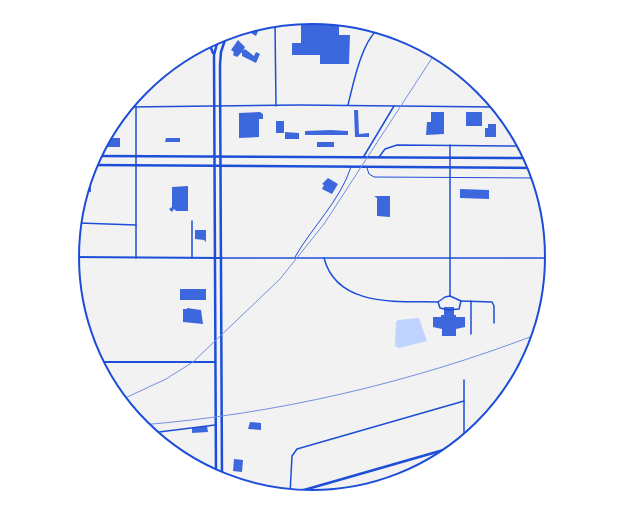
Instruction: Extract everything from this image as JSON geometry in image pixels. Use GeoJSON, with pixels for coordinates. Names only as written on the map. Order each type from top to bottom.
{"type":"FeatureCollection","features":[{"type":"Feature","properties":{"kind":"main road"},"geometry":{"type":"LineString","coordinates":[[222,473],[220,107],[221,52],[225,41]]}},
{"type":"Feature","properties":{"kind":"main road"},"geometry":{"type":"LineString","coordinates":[[216,470],[214,55],[217,45]]}},
{"type":"Feature","properties":{"kind":"main road"},"geometry":{"type":"LineString","coordinates":[[211,47],[214,55]]}},
{"type":"Feature","properties":{"kind":"main road"},"geometry":{"type":"LineString","coordinates":[[102,156],[450,159],[524,158]]}},
{"type":"Feature","properties":{"kind":"main road"},"geometry":{"type":"LineString","coordinates":[[98,165],[528,168]]}},
{"type":"Feature","properties":{"kind":"main road"},"geometry":{"type":"LineString","coordinates":[[300,491],[446,449]]}},
{"type":"Feature","properties":{"kind":"street"},"geometry":{"type":"LineString","coordinates":[[275,27],[276,106]]}},
{"type":"Feature","properties":{"kind":"street"},"geometry":{"type":"LineString","coordinates":[[348,105],[364,53],[370,39],[375,33]]}},
{"type":"Feature","properties":{"kind":"street"},"geometry":{"type":"LineString","coordinates":[[136,258],[136,108],[348,105],[491,107]]}},
{"type":"Feature","properties":{"kind":"street"},"geometry":{"type":"LineString","coordinates":[[363,158],[394,106]]}},
{"type":"Feature","properties":{"kind":"street"},"geometry":{"type":"LineString","coordinates":[[378,158],[382,151],[392,145],[518,146]]}},
{"type":"Feature","properties":{"kind":"street"},"geometry":{"type":"LineString","coordinates":[[450,145],[450,296]]}},
{"type":"Feature","properties":{"kind":"street"},"geometry":{"type":"LineString","coordinates":[[192,222],[192,258]]}},
{"type":"Feature","properties":{"kind":"street"},"geometry":{"type":"LineString","coordinates":[[82,223],[136,225]]}},
{"type":"Feature","properties":{"kind":"street"},"geometry":{"type":"LineString","coordinates":[[79,257],[546,258]]}},
{"type":"Feature","properties":{"kind":"street"},"geometry":{"type":"LineString","coordinates":[[324,258],[327,269],[334,277],[348,289],[362,296],[387,301],[438,302],[445,297],[450,296],[461,301],[489,301],[494,304],[494,323]]}},
{"type":"Feature","properties":{"kind":"street"},"geometry":{"type":"LineString","coordinates":[[438,302],[440,308],[448,310],[459,308],[461,301]]}},
{"type":"Feature","properties":{"kind":"street"},"geometry":{"type":"LineString","coordinates":[[471,301],[471,334]]}},
{"type":"Feature","properties":{"kind":"street"},"geometry":{"type":"LineString","coordinates":[[104,362],[216,362]]}},
{"type":"Feature","properties":{"kind":"street"},"geometry":{"type":"LineString","coordinates":[[464,380],[464,435]]}},
{"type":"Feature","properties":{"kind":"street"},"geometry":{"type":"LineString","coordinates":[[290,490],[292,461],[295,450],[464,401]]}},
{"type":"Feature","properties":{"kind":"street"},"geometry":{"type":"LineString","coordinates":[[158,432],[215,424]]}},
{"type":"Feature","properties":{"kind":"lane"},"geometry":{"type":"LineString","coordinates":[[295,258],[323,218],[349,176],[352,167]]}},
{"type":"Feature","properties":{"kind":"lane"},"geometry":{"type":"LineString","coordinates":[[367,167],[369,174],[374,177],[532,178]]}},
{"type":"Feature","properties":{"kind":"water"},"geometry":{"type":"Polygon","coordinates":[[[419,318],[427,341],[399,348],[395,346],[396,322],[398,320],[419,318]]]}},
{"type":"Feature","properties":{"kind":"building"},"geometry":{"type":"Polygon","coordinates":[[[301,24],[339,25],[339,35],[350,35],[349,64],[320,64],[320,55],[292,55],[292,43],[301,43],[301,24]]]}},
{"type":"Feature","properties":{"kind":"building"},"geometry":{"type":"Polygon","coordinates":[[[259,30],[256,36],[250,32],[259,30]]]}},
{"type":"Feature","properties":{"kind":"building"},"geometry":{"type":"Polygon","coordinates":[[[238,40],[245,47],[243,51],[245,49],[254,56],[256,52],[260,54],[256,63],[242,56],[242,52],[237,57],[233,55],[234,52],[231,50],[238,40]]]}},
{"type":"Feature","properties":{"kind":"building"},"geometry":{"type":"Polygon","coordinates":[[[354,110],[358,110],[359,134],[369,133],[369,137],[355,137],[354,110]]]}},
{"type":"Feature","properties":{"kind":"building"},"geometry":{"type":"Polygon","coordinates":[[[260,112],[263,114],[263,119],[259,119],[259,137],[239,138],[239,113],[260,112]]]}},
{"type":"Feature","properties":{"kind":"building"},"geometry":{"type":"Polygon","coordinates":[[[431,112],[444,112],[444,134],[426,135],[427,122],[431,122],[431,112]]]}},
{"type":"Feature","properties":{"kind":"building"},"geometry":{"type":"Polygon","coordinates":[[[466,112],[482,112],[482,126],[466,126],[466,112]]]}},
{"type":"Feature","properties":{"kind":"building"},"geometry":{"type":"Polygon","coordinates":[[[276,121],[284,121],[284,133],[276,133],[276,121]]]}},
{"type":"Feature","properties":{"kind":"building"},"geometry":{"type":"Polygon","coordinates":[[[488,124],[496,124],[496,137],[485,137],[485,128],[488,128],[488,124]]]}},
{"type":"Feature","properties":{"kind":"building"},"geometry":{"type":"Polygon","coordinates":[[[305,131],[348,131],[348,135],[305,135],[305,131]]]}},
{"type":"Feature","properties":{"kind":"building"},"geometry":{"type":"Polygon","coordinates":[[[285,132],[299,133],[299,139],[285,139],[285,132]]]}},
{"type":"Feature","properties":{"kind":"building"},"geometry":{"type":"Polygon","coordinates":[[[113,137],[113,138],[120,138],[120,147],[107,147],[113,137]]]}},
{"type":"Feature","properties":{"kind":"building"},"geometry":{"type":"Polygon","coordinates":[[[166,138],[180,138],[180,142],[165,142],[166,138]]]}},
{"type":"Feature","properties":{"kind":"building"},"geometry":{"type":"Polygon","coordinates":[[[317,142],[334,142],[334,147],[317,147],[317,142]]]}},
{"type":"Feature","properties":{"kind":"building"},"geometry":{"type":"Polygon","coordinates":[[[328,178],[338,184],[332,194],[322,189],[324,185],[322,184],[328,178]]]}},
{"type":"Feature","properties":{"kind":"building"},"geometry":{"type":"Polygon","coordinates":[[[91,182],[91,192],[88,192],[91,182]]]}},
{"type":"Feature","properties":{"kind":"building"},"geometry":{"type":"Polygon","coordinates":[[[188,186],[188,211],[176,211],[174,209],[172,212],[169,209],[172,207],[172,187],[188,186]]]}},
{"type":"Feature","properties":{"kind":"building"},"geometry":{"type":"Polygon","coordinates":[[[460,189],[489,190],[489,199],[460,198],[460,189]]]}},
{"type":"Feature","properties":{"kind":"building"},"geometry":{"type":"Polygon","coordinates":[[[374,196],[390,196],[390,217],[377,216],[377,198],[374,196]]]}},
{"type":"Feature","properties":{"kind":"building"},"geometry":{"type":"Polygon","coordinates":[[[195,230],[206,230],[206,242],[204,240],[195,239],[195,230]]]}},
{"type":"Feature","properties":{"kind":"building"},"geometry":{"type":"Polygon","coordinates":[[[180,289],[206,289],[206,300],[180,300],[180,289]]]}},
{"type":"Feature","properties":{"kind":"building"},"geometry":{"type":"Polygon","coordinates":[[[444,307],[454,307],[454,315],[456,315],[456,317],[465,317],[465,327],[456,329],[456,336],[442,336],[442,329],[433,327],[433,317],[441,317],[441,315],[444,315],[444,307]]]}},
{"type":"Feature","properties":{"kind":"building"},"geometry":{"type":"Polygon","coordinates":[[[187,308],[201,310],[203,324],[183,322],[183,309],[187,308]]]}},
{"type":"Feature","properties":{"kind":"building"},"geometry":{"type":"Polygon","coordinates":[[[250,422],[261,423],[261,430],[248,429],[250,422]]]}},
{"type":"Feature","properties":{"kind":"building"},"geometry":{"type":"Polygon","coordinates":[[[207,426],[208,432],[192,433],[192,428],[207,426]]]}},
{"type":"Feature","properties":{"kind":"building"},"geometry":{"type":"Polygon","coordinates":[[[234,459],[243,460],[242,472],[233,471],[234,459]]]}},
{"type":"Feature","properties":{"kind":"railway"},"geometry":{"type":"LineString","coordinates":[[126,398],[166,379],[193,362],[280,279],[324,224],[433,57]]}},
{"type":"Feature","properties":{"kind":"railway"},"geometry":{"type":"LineString","coordinates":[[149,424],[242,413],[342,394],[441,367],[490,352],[533,336]]}}]}
